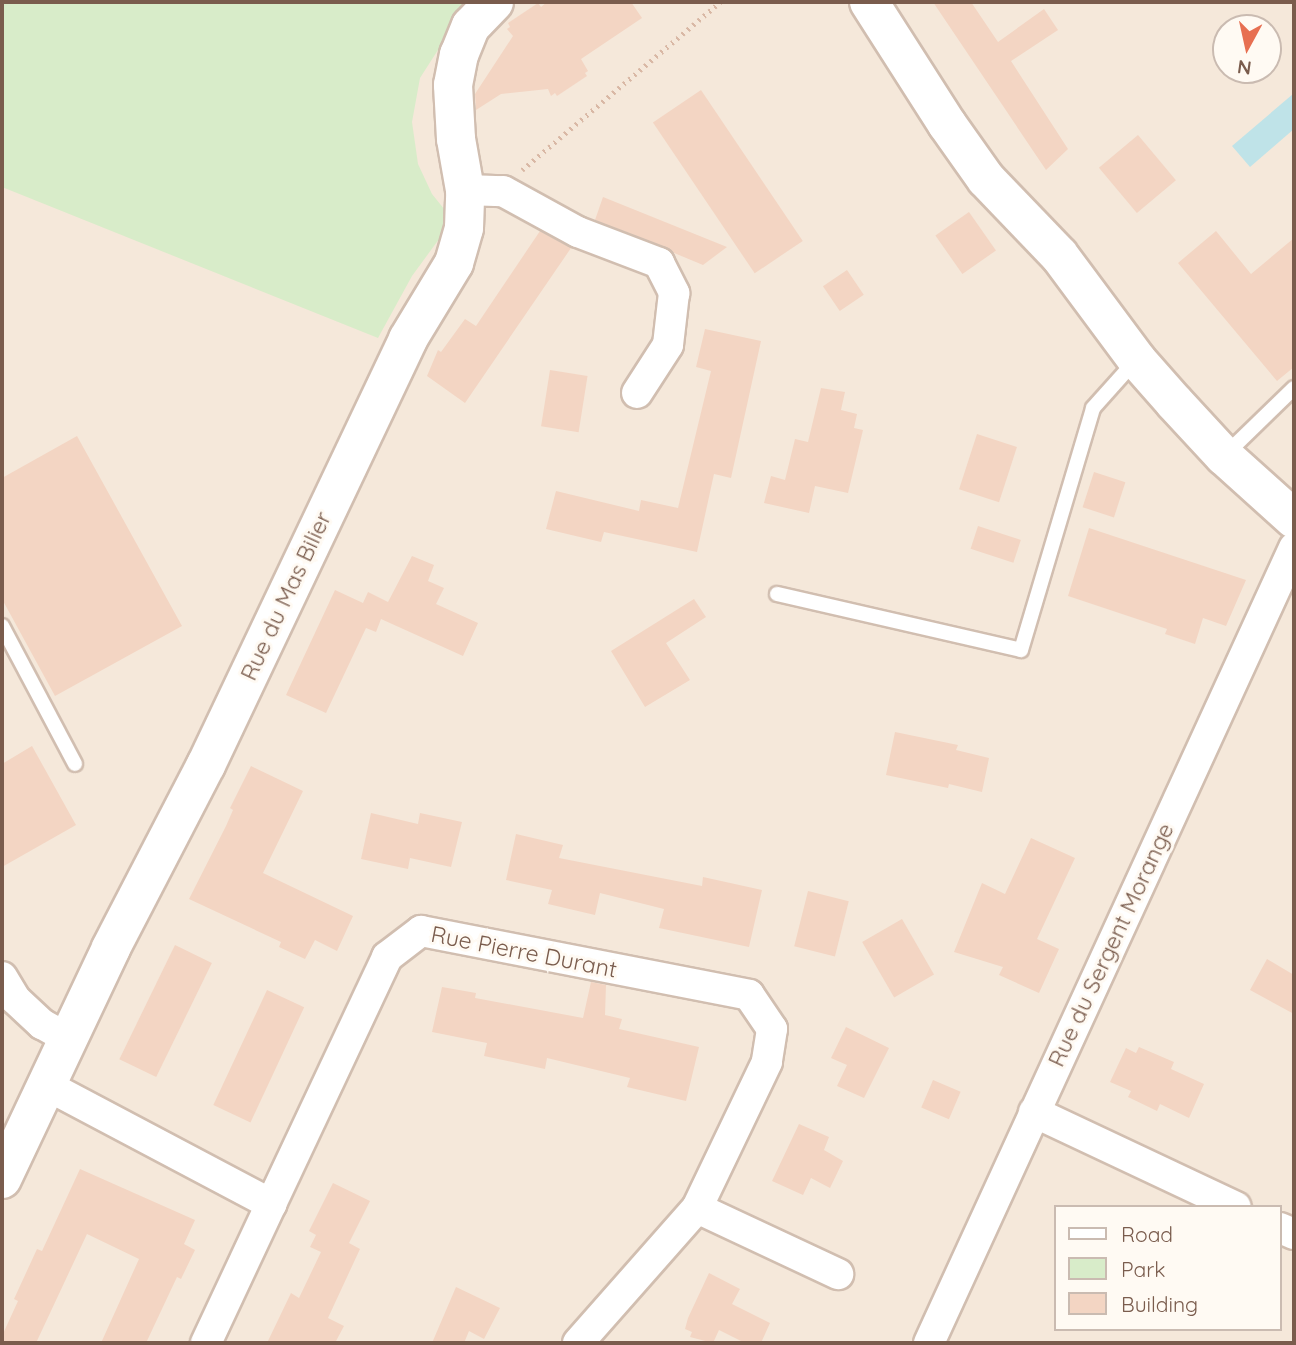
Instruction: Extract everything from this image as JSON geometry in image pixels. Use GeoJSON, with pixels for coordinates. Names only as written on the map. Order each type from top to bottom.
{"type":"FeatureCollection","features":[{"type":"Feature","properties":{"kind":"street","name":"Rue du Mas Bilier"},"geometry":{"type":"LineString","coordinates":[[2,1178],[111,948],[206,765],[408,339],[454,262],[464,228],[465,190],[456,139],[453,85],[459,55],[471,26],[494,2]]}},
{"type":"Feature","properties":{"kind":"street"},"geometry":{"type":"LineString","coordinates":[[869,2],[963,149],[986,179],[1059,255],[1137,360],[1224,456],[1294,519]]}},
{"type":"Feature","properties":{"kind":"street"},"geometry":{"type":"LineString","coordinates":[[465,190],[503,191],[578,232],[659,263],[674,293],[667,345],[637,393]]}},
{"type":"Feature","properties":{"kind":"street","name":"Rue du Sergent Morange"},"geometry":{"type":"LineString","coordinates":[[929,1343],[1294,548]]}},
{"type":"Feature","properties":{"kind":"street","name":"Rue Pierre Durant"},"geometry":{"type":"LineString","coordinates":[[206,1343],[387,957],[421,931],[749,995],[772,1029],[767,1062],[697,1208],[579,1343]]}},
{"type":"Feature","properties":{"kind":"street"},"geometry":{"type":"LineString","coordinates":[[2,977],[15,999],[41,1024],[69,1039]]}},
{"type":"Feature","properties":{"kind":"street"},"geometry":{"type":"LineString","coordinates":[[46,1085],[271,1204]]}},
{"type":"Feature","properties":{"kind":"street"},"geometry":{"type":"LineString","coordinates":[[1034,1112],[1232,1205]]}},
{"type":"Feature","properties":{"kind":"street"},"geometry":{"type":"LineString","coordinates":[[697,1208],[838,1274]]}},
{"type":"Feature","properties":{"kind":"lane"},"geometry":{"type":"LineString","coordinates":[[777,594],[1021,650],[1093,408],[1137,360]]}},
{"type":"Feature","properties":{"kind":"lane"},"geometry":{"type":"LineString","coordinates":[[1224,456],[1294,388]]}},
{"type":"Feature","properties":{"kind":"lane"},"geometry":{"type":"LineString","coordinates":[[2,626],[75,764]]}},
{"type":"Feature","properties":{"kind":"path"},"geometry":{"type":"LineString","coordinates":[[503,191],[516,175],[720,2]]}},
{"type":"Feature","properties":{"kind":"shaded area"},"geometry":{"type":"Polygon","coordinates":[[[2,2],[1294,2],[1294,1343],[2,1343],[2,2]]]}},
{"type":"Feature","properties":{"kind":"green space"},"geometry":{"type":"Polygon","coordinates":[[[2,2],[491,2],[445,39],[420,78],[412,122],[418,164],[432,194],[453,220],[412,276],[378,338],[2,187],[2,2]]]}},
{"type":"Feature","properties":{"kind":"water"},"geometry":{"type":"Polygon","coordinates":[[[1293,94],[1294,129],[1250,167],[1232,146],[1293,94]]]}},
{"type":"Feature","properties":{"kind":"building"},"geometry":{"type":"Polygon","coordinates":[[[547,2],[631,2],[642,18],[581,59],[588,71],[585,73],[587,76],[557,96],[555,93],[551,96],[548,89],[501,94],[476,110],[475,94],[513,36],[507,29],[510,27],[508,23],[538,3],[541,7],[547,2]]]}},
{"type":"Feature","properties":{"kind":"building"},"geometry":{"type":"Polygon","coordinates":[[[933,2],[971,2],[998,42],[1044,9],[1058,30],[1011,61],[1068,149],[1046,170],[933,2]]]}},
{"type":"Feature","properties":{"kind":"building"},"geometry":{"type":"Polygon","coordinates":[[[701,90],[803,241],[755,273],[653,122],[701,90]]]}},
{"type":"Feature","properties":{"kind":"building"},"geometry":{"type":"Polygon","coordinates":[[[1138,135],[1176,180],[1137,213],[1099,168],[1138,135]]]}},
{"type":"Feature","properties":{"kind":"building"},"geometry":{"type":"Polygon","coordinates":[[[603,197],[727,247],[703,265],[595,220],[603,197]]]}},
{"type":"Feature","properties":{"kind":"building"},"geometry":{"type":"Polygon","coordinates":[[[969,212],[996,251],[962,274],[935,236],[969,212]]]}},
{"type":"Feature","properties":{"kind":"building"},"geometry":{"type":"Polygon","coordinates":[[[540,231],[571,248],[465,403],[427,376],[438,350],[441,352],[465,319],[476,326],[540,231]]]}},
{"type":"Feature","properties":{"kind":"building"},"geometry":{"type":"Polygon","coordinates":[[[1216,231],[1251,274],[1294,238],[1294,367],[1277,381],[1178,263],[1216,231]]]}},
{"type":"Feature","properties":{"kind":"building"},"geometry":{"type":"Polygon","coordinates":[[[847,270],[864,295],[840,311],[823,286],[847,270]]]}},
{"type":"Feature","properties":{"kind":"building"},"geometry":{"type":"Polygon","coordinates":[[[705,329],[761,341],[731,478],[714,474],[697,552],[604,532],[601,542],[546,529],[556,491],[639,511],[641,500],[678,508],[711,371],[696,367],[705,329]]]}},
{"type":"Feature","properties":{"kind":"building"},"geometry":{"type":"Polygon","coordinates":[[[550,370],[588,376],[579,432],[541,426],[550,370]]]}},
{"type":"Feature","properties":{"kind":"building"},"geometry":{"type":"Polygon","coordinates":[[[821,388],[845,392],[841,410],[857,414],[854,428],[863,430],[848,493],[815,486],[809,513],[764,503],[771,476],[785,480],[795,439],[808,442],[821,388]]]}},
{"type":"Feature","properties":{"kind":"building"},"geometry":{"type":"Polygon","coordinates":[[[977,434],[1017,447],[999,502],[959,489],[977,434]]]}},
{"type":"Feature","properties":{"kind":"building"},"geometry":{"type":"Polygon","coordinates":[[[77,436],[182,626],[55,696],[2,599],[2,478],[77,436]]]}},
{"type":"Feature","properties":{"kind":"building"},"geometry":{"type":"Polygon","coordinates":[[[1094,472],[1125,482],[1114,517],[1083,507],[1094,472]]]}},
{"type":"Feature","properties":{"kind":"building"},"geometry":{"type":"Polygon","coordinates":[[[978,526],[1021,540],[1013,563],[971,549],[978,526]]]}},
{"type":"Feature","properties":{"kind":"building"},"geometry":{"type":"Polygon","coordinates":[[[1089,528],[1246,580],[1226,626],[1203,618],[1195,644],[1165,634],[1167,629],[1068,596],[1089,528]]]}},
{"type":"Feature","properties":{"kind":"building"},"geometry":{"type":"Polygon","coordinates":[[[412,556],[434,565],[428,581],[444,588],[436,604],[478,623],[463,656],[381,619],[376,632],[366,628],[326,713],[286,695],[335,590],[363,603],[368,592],[388,602],[412,556]]]}},
{"type":"Feature","properties":{"kind":"building"},"geometry":{"type":"Polygon","coordinates":[[[694,599],[706,617],[666,643],[690,680],[645,707],[611,651],[694,599]]]}},
{"type":"Feature","properties":{"kind":"building"},"geometry":{"type":"Polygon","coordinates":[[[895,732],[958,745],[956,750],[989,758],[982,792],[949,784],[948,788],[886,775],[895,732]]]}},
{"type":"Feature","properties":{"kind":"building"},"geometry":{"type":"Polygon","coordinates":[[[32,746],[76,825],[2,867],[2,764],[32,746]]]}},
{"type":"Feature","properties":{"kind":"building"},"geometry":{"type":"Polygon","coordinates":[[[251,766],[303,791],[263,873],[353,916],[337,951],[315,940],[305,959],[279,947],[281,942],[189,899],[226,826],[233,810],[230,808],[251,766]]]}},
{"type":"Feature","properties":{"kind":"building"},"geometry":{"type":"Polygon","coordinates":[[[371,813],[418,824],[420,813],[462,822],[451,867],[410,858],[408,869],[361,859],[371,813]]]}},
{"type":"Feature","properties":{"kind":"building"},"geometry":{"type":"Polygon","coordinates":[[[516,834],[563,845],[559,858],[702,886],[703,877],[762,890],[749,947],[659,928],[664,909],[600,893],[595,915],[548,904],[552,890],[506,880],[516,834]]]}},
{"type":"Feature","properties":{"kind":"building"},"geometry":{"type":"Polygon","coordinates":[[[1031,838],[1075,858],[1037,939],[1059,949],[1039,993],[999,975],[1003,967],[954,952],[982,883],[1005,894],[1031,838]]]}},
{"type":"Feature","properties":{"kind":"building"},"geometry":{"type":"Polygon","coordinates":[[[808,891],[849,901],[835,956],[794,946],[808,891]]]}},
{"type":"Feature","properties":{"kind":"building"},"geometry":{"type":"Polygon","coordinates":[[[902,919],[934,974],[894,997],[862,942],[902,919]]]}},
{"type":"Feature","properties":{"kind":"building"},"geometry":{"type":"Polygon","coordinates":[[[175,945],[212,963],[156,1077],[119,1059],[175,945]]]}},
{"type":"Feature","properties":{"kind":"building"},"geometry":{"type":"Polygon","coordinates":[[[1267,959],[1294,975],[1294,1014],[1250,990],[1267,959]]]}},
{"type":"Feature","properties":{"kind":"building"},"geometry":{"type":"Polygon","coordinates":[[[591,982],[606,985],[605,1015],[622,1019],[619,1029],[699,1047],[686,1101],[627,1087],[630,1078],[547,1058],[545,1069],[484,1056],[487,1043],[432,1032],[442,987],[476,993],[475,998],[583,1018],[591,982]]]}},
{"type":"Feature","properties":{"kind":"building"},"geometry":{"type":"Polygon","coordinates":[[[267,990],[304,1007],[250,1122],[213,1105],[267,990]]]}},
{"type":"Feature","properties":{"kind":"building"},"geometry":{"type":"Polygon","coordinates":[[[846,1027],[889,1048],[864,1098],[837,1086],[847,1065],[831,1058],[846,1027]]]}},
{"type":"Feature","properties":{"kind":"building"},"geometry":{"type":"Polygon","coordinates":[[[1139,1047],[1174,1062],[1171,1069],[1204,1084],[1189,1118],[1160,1104],[1157,1111],[1128,1097],[1131,1091],[1110,1082],[1126,1048],[1136,1053],[1139,1047]]]}},
{"type":"Feature","properties":{"kind":"building"},"geometry":{"type":"Polygon","coordinates":[[[933,1080],[961,1092],[949,1119],[921,1108],[933,1080]]]}},
{"type":"Feature","properties":{"kind":"building"},"geometry":{"type":"Polygon","coordinates":[[[799,1124],[829,1137],[824,1150],[843,1161],[830,1188],[811,1178],[803,1195],[772,1181],[799,1124]]]}},
{"type":"Feature","properties":{"kind":"building"},"geometry":{"type":"Polygon","coordinates":[[[80,1169],[195,1220],[184,1244],[195,1250],[181,1279],[177,1277],[146,1343],[101,1343],[139,1259],[87,1234],[36,1343],[2,1343],[2,1336],[18,1301],[14,1299],[37,1249],[42,1251],[80,1169]]]}},
{"type":"Feature","properties":{"kind":"building"},"geometry":{"type":"Polygon","coordinates":[[[333,1183],[370,1201],[349,1243],[360,1249],[328,1318],[344,1326],[335,1343],[267,1343],[291,1293],[299,1298],[321,1252],[310,1247],[316,1235],[309,1231],[333,1183]]]}},
{"type":"Feature","properties":{"kind":"building"},"geometry":{"type":"Polygon","coordinates":[[[709,1273],[740,1289],[732,1304],[770,1323],[761,1343],[745,1343],[719,1330],[713,1343],[690,1337],[692,1332],[685,1329],[688,1318],[709,1273]]]}},
{"type":"Feature","properties":{"kind":"building"},"geometry":{"type":"Polygon","coordinates":[[[456,1287],[500,1308],[484,1339],[469,1331],[464,1343],[432,1343],[456,1287]]]}}]}
